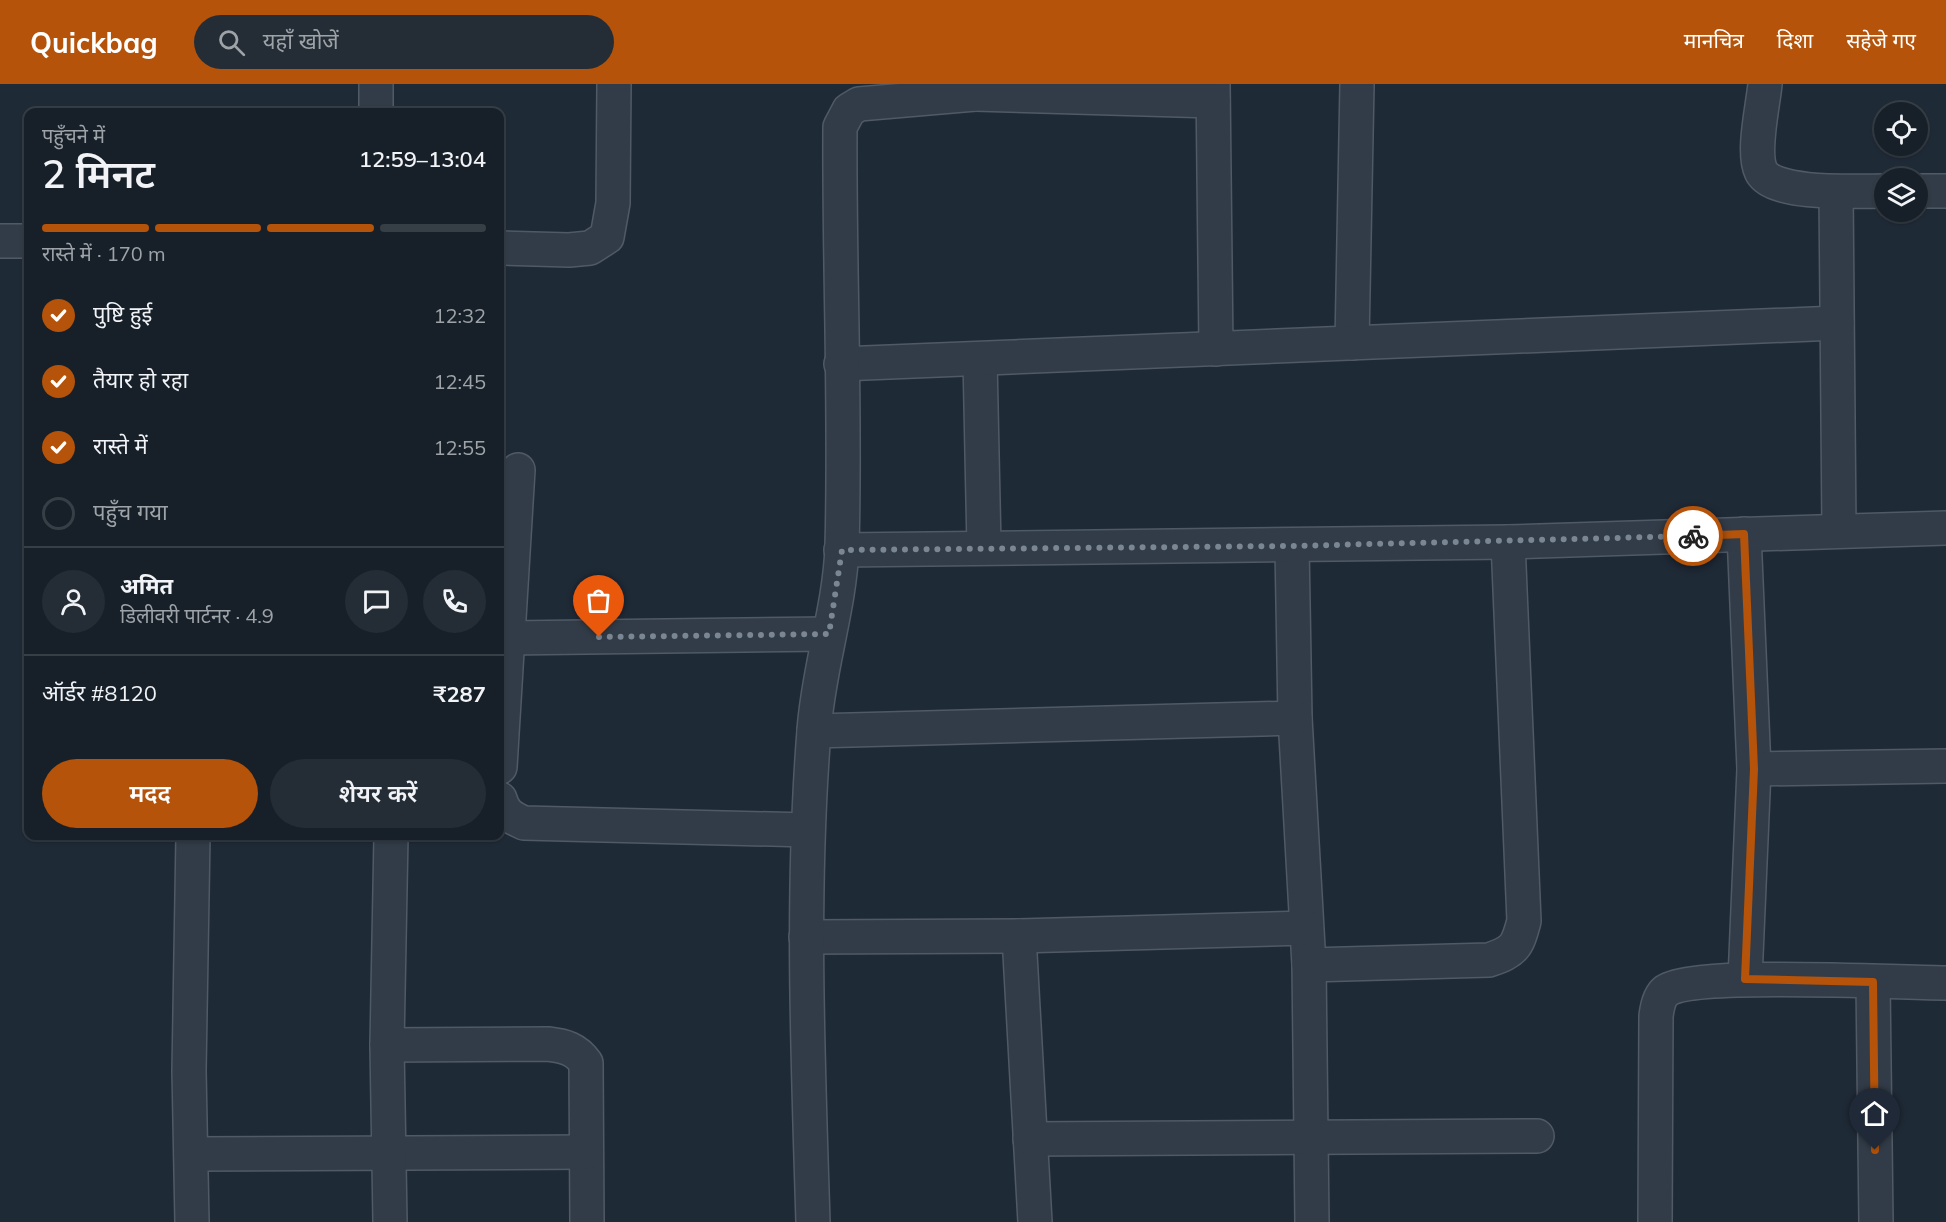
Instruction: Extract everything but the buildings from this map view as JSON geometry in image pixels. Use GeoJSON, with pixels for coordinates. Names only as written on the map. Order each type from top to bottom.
{"type":"FeatureCollection","features":[{"type":"Feature","properties":{"kind":"street"},"geometry":{"type":"LineString","coordinates":[[376,84],[376,108]]}},
{"type":"Feature","properties":{"kind":"street"},"geometry":{"type":"LineString","coordinates":[[504,248],[569,250],[590,248],[607,237],[613,203],[614,84]]}},
{"type":"Feature","properties":{"kind":"street"},"geometry":{"type":"LineString","coordinates":[[1352,343],[1357,84]]}},
{"type":"Feature","properties":{"kind":"street"},"geometry":{"type":"LineString","coordinates":[[1765,84],[1758,153],[1760,170],[1766,178],[1777,185],[1836,192],[1874,191]]}},
{"type":"Feature","properties":{"kind":"street"},"geometry":{"type":"LineString","coordinates":[[813,1222],[806,937],[808,830],[814,731],[822,661],[829,634],[842,550],[840,149],[842,118],[858,104],[984,89],[1213,92],[1216,349]]}},
{"type":"Feature","properties":{"kind":"street"},"geometry":{"type":"LineString","coordinates":[[1928,191],[1946,191]]}},
{"type":"Feature","properties":{"kind":"street"},"geometry":{"type":"LineString","coordinates":[[1836,192],[1839,530]]}},
{"type":"Feature","properties":{"kind":"street"},"geometry":{"type":"LineString","coordinates":[[0,241],[24,241]]}},
{"type":"Feature","properties":{"kind":"street"},"geometry":{"type":"LineString","coordinates":[[841,364],[1837,323]]}},
{"type":"Feature","properties":{"kind":"street"},"geometry":{"type":"LineString","coordinates":[[980,359],[984,548]]}},
{"type":"Feature","properties":{"kind":"street"},"geometry":{"type":"LineString","coordinates":[[504,693],[518,470]]}},
{"type":"Feature","properties":{"kind":"street"},"geometry":{"type":"LineString","coordinates":[[842,550],[1508,542],[1946,528]]}},
{"type":"Feature","properties":{"kind":"street"},"geometry":{"type":"LineString","coordinates":[[1744,534],[1754,769],[1745,979]]}},
{"type":"Feature","properties":{"kind":"street"},"geometry":{"type":"LineString","coordinates":[[1309,965],[1490,960],[1511,952],[1519,940],[1524,921],[1508,542]]}},
{"type":"Feature","properties":{"kind":"street"},"geometry":{"type":"LineString","coordinates":[[1292,546],[1295,718],[1309,965],[1312,1222]]}},
{"type":"Feature","properties":{"kind":"street"},"geometry":{"type":"LineString","coordinates":[[507,638],[829,634]]}},
{"type":"Feature","properties":{"kind":"street"},"geometry":{"type":"LineString","coordinates":[[814,731],[1295,718]]}},
{"type":"Feature","properties":{"kind":"street"},"geometry":{"type":"LineString","coordinates":[[1754,769],[1946,766]]}},
{"type":"Feature","properties":{"kind":"street"},"geometry":{"type":"LineString","coordinates":[[504,811],[510,818],[524,823],[808,830]]}},
{"type":"Feature","properties":{"kind":"street"},"geometry":{"type":"LineString","coordinates":[[192,1222],[189,1071],[193,840]]}},
{"type":"Feature","properties":{"kind":"street"},"geometry":{"type":"LineString","coordinates":[[390,1222],[387,1154],[387,1045],[391,840]]}},
{"type":"Feature","properties":{"kind":"street"},"geometry":{"type":"LineString","coordinates":[[806,937],[1019,936],[1306,928]]}},
{"type":"Feature","properties":{"kind":"street"},"geometry":{"type":"LineString","coordinates":[[1019,936],[1035,1222]]}},
{"type":"Feature","properties":{"kind":"street"},"geometry":{"type":"LineString","coordinates":[[1655,1222],[1657,1006],[1665,991],[1679,986],[1745,979],[1946,983]]}},
{"type":"Feature","properties":{"kind":"street"},"geometry":{"type":"LineString","coordinates":[[1873,982],[1876,1222]]}},
{"type":"Feature","properties":{"kind":"street"},"geometry":{"type":"LineString","coordinates":[[387,1045],[548,1044],[563,1046],[579,1053],[586,1063],[586,1222]]}},
{"type":"Feature","properties":{"kind":"street"},"geometry":{"type":"LineString","coordinates":[[1030,1139],[1537,1136]]}},
{"type":"Feature","properties":{"kind":"street"},"geometry":{"type":"LineString","coordinates":[[191,1154],[586,1152]]}},
{"type":"Feature","properties":{"kind":"way so far"},"geometry":{"type":"LineString","coordinates":[[599,637],[829,634],[842,550],[1292,546],[1693,536]]}},
{"type":"Feature","properties":{"kind":"route"},"geometry":{"type":"LineString","coordinates":[[1693,536],[1744,534],[1754,769],[1745,979],[1873,982],[1875,1150]]}}]}
